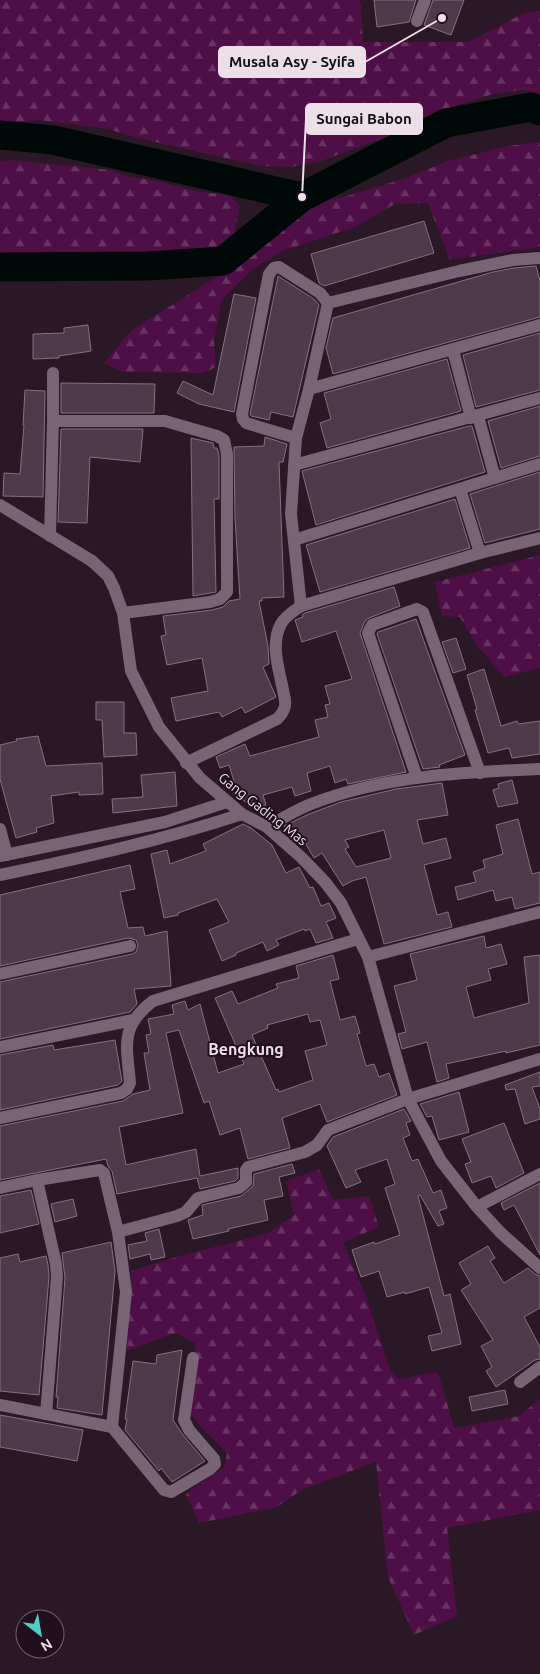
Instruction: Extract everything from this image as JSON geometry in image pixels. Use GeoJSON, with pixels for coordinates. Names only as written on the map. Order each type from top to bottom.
{"type":"FeatureCollection","features":[{"type":"Feature","properties":{"kind":"street"},"geometry":{"type":"LineString","coordinates":[[417,21],[425,0]]}},
{"type":"Feature","properties":{"kind":"street"},"geometry":{"type":"LineString","coordinates":[[328,304],[459,271],[513,260],[540,258]]}},
{"type":"Feature","properties":{"kind":"street"},"geometry":{"type":"LineString","coordinates":[[296,438],[246,422],[242,417],[269,274],[274,268],[280,268],[320,293],[328,304],[296,438],[291,514],[301,606]]}},
{"type":"Feature","properties":{"kind":"street"},"geometry":{"type":"LineString","coordinates":[[309,389],[540,324]]}},
{"type":"Feature","properties":{"kind":"street"},"geometry":{"type":"LineString","coordinates":[[453,350],[495,478]]}},
{"type":"Feature","properties":{"kind":"street"},"geometry":{"type":"LineString","coordinates":[[50,536],[53,373]]}},
{"type":"Feature","properties":{"kind":"street"},"geometry":{"type":"LineString","coordinates":[[294,465],[540,398]]}},
{"type":"Feature","properties":{"kind":"street"},"geometry":{"type":"LineString","coordinates":[[53,421],[165,421],[217,436],[222,438],[225,443],[228,454],[227,592],[220,599],[210,602],[123,613]]}},
{"type":"Feature","properties":{"kind":"street"},"geometry":{"type":"LineString","coordinates":[[294,540],[540,464]]}},
{"type":"Feature","properties":{"kind":"street"},"geometry":{"type":"LineString","coordinates":[[460,489],[480,553]]}},
{"type":"Feature","properties":{"kind":"street","name":"Gang Gading Mas"},"geometry":{"type":"LineString","coordinates":[[0,505],[92,561],[108,576],[123,613],[131,671],[159,727],[186,763],[200,778],[242,814],[267,827],[302,858],[325,882],[341,904],[368,957],[408,1099],[441,1161],[501,1234],[540,1268]]}},
{"type":"Feature","properties":{"kind":"street"},"geometry":{"type":"LineString","coordinates":[[186,763],[277,719],[282,714],[285,709],[285,700],[275,648],[277,634],[287,616],[301,606],[480,553],[540,538]]}},
{"type":"Feature","properties":{"kind":"street"},"geometry":{"type":"LineString","coordinates":[[417,778],[368,633],[372,625],[417,609],[423,612],[480,772]]}},
{"type":"Feature","properties":{"kind":"street"},"geometry":{"type":"LineString","coordinates":[[267,827],[309,804],[384,782],[480,772],[540,769]]}},
{"type":"Feature","properties":{"kind":"street"},"geometry":{"type":"LineString","coordinates":[[0,829],[3,855],[55,846],[165,822],[227,802]]}},
{"type":"Feature","properties":{"kind":"street"},"geometry":{"type":"LineString","coordinates":[[0,875],[188,832],[242,814]]}},
{"type":"Feature","properties":{"kind":"street"},"geometry":{"type":"LineString","coordinates":[[368,957],[540,912]]}},
{"type":"Feature","properties":{"kind":"street"},"geometry":{"type":"LineString","coordinates":[[0,1118],[121,1093],[130,1083],[126,1041],[128,1029],[133,1020],[153,1001],[358,939]]}},
{"type":"Feature","properties":{"kind":"street"},"geometry":{"type":"LineString","coordinates":[[0,974],[130,946]]}},
{"type":"Feature","properties":{"kind":"street"},"geometry":{"type":"LineString","coordinates":[[0,1047],[133,1020]]}},
{"type":"Feature","properties":{"kind":"street"},"geometry":{"type":"LineString","coordinates":[[118,1232],[182,1214],[198,1198],[244,1185],[246,1182],[246,1170],[251,1165],[305,1152],[317,1145],[328,1130],[408,1099],[540,1059]]}},
{"type":"Feature","properties":{"kind":"street"},"geometry":{"type":"LineString","coordinates":[[0,1188],[37,1180],[103,1171],[118,1232],[126,1292],[112,1427]]}},
{"type":"Feature","properties":{"kind":"street"},"geometry":{"type":"LineString","coordinates":[[477,1207],[540,1174]]}},
{"type":"Feature","properties":{"kind":"street"},"geometry":{"type":"LineString","coordinates":[[37,1180],[56,1264],[57,1277],[46,1414]]}},
{"type":"Feature","properties":{"kind":"street"},"geometry":{"type":"LineString","coordinates":[[0,1405],[112,1427],[167,1491],[171,1492],[210,1469],[215,1464],[214,1459],[189,1430],[184,1420],[193,1358]]}},
{"type":"Feature","properties":{"kind":"street"},"geometry":{"type":"LineString","coordinates":[[520,1382],[540,1367]]}},
{"type":"Feature","properties":{"kind":"green space"},"geometry":{"type":"Polygon","coordinates":[[[0,0],[360,0],[363,42],[468,42],[524,13],[540,11],[540,93],[523,90],[493,94],[449,108],[405,130],[321,161],[292,167],[261,166],[137,138],[108,129],[38,120],[0,123],[0,0]]]}},
{"type":"Feature","properties":{"kind":"green space"},"geometry":{"type":"Polygon","coordinates":[[[540,142],[540,247],[450,260],[428,203],[395,204],[355,227],[282,251],[253,269],[222,299],[214,340],[216,367],[204,373],[124,372],[104,363],[131,331],[210,281],[318,202],[347,196],[406,178],[448,161],[508,146],[540,142]]]}},
{"type":"Feature","properties":{"kind":"green space"},"geometry":{"type":"Polygon","coordinates":[[[10,160],[112,170],[126,176],[157,181],[200,192],[230,195],[240,206],[234,234],[213,251],[177,257],[151,253],[108,252],[0,255],[0,162],[10,160]]]}},
{"type":"Feature","properties":{"kind":"green space"},"geometry":{"type":"Polygon","coordinates":[[[540,555],[540,668],[504,677],[476,644],[460,617],[442,616],[435,582],[540,555]]]}},
{"type":"Feature","properties":{"kind":"green space"},"geometry":{"type":"Polygon","coordinates":[[[319,1169],[333,1200],[369,1196],[379,1227],[343,1242],[366,1297],[390,1370],[399,1379],[438,1372],[454,1428],[519,1416],[540,1399],[540,1510],[447,1528],[457,1616],[414,1635],[388,1577],[376,1462],[303,1489],[277,1507],[199,1523],[186,1494],[224,1467],[227,1453],[190,1413],[195,1343],[175,1333],[127,1351],[131,1271],[268,1233],[294,1215],[286,1181],[319,1169]]]}},
{"type":"Feature","properties":{"kind":"building"},"geometry":{"type":"Polygon","coordinates":[[[374,0],[416,0],[409,22],[377,27],[374,0]]]}},
{"type":"Feature","properties":{"kind":"building"},"geometry":{"type":"Polygon","coordinates":[[[433,0],[464,0],[451,35],[424,25],[433,0]]]}},
{"type":"Feature","properties":{"kind":"building"},"geometry":{"type":"Polygon","coordinates":[[[424,221],[434,253],[324,286],[319,283],[311,254],[424,221]]]}},
{"type":"Feature","properties":{"kind":"building"},"geometry":{"type":"Polygon","coordinates":[[[536,266],[540,281],[540,317],[333,374],[326,348],[333,318],[493,272],[536,266]]]}},
{"type":"Feature","properties":{"kind":"building"},"geometry":{"type":"Polygon","coordinates":[[[278,276],[314,299],[319,305],[293,417],[271,412],[269,420],[251,416],[250,414],[278,276]]]}},
{"type":"Feature","properties":{"kind":"building"},"geometry":{"type":"Polygon","coordinates":[[[234,294],[256,298],[234,412],[199,404],[177,393],[183,381],[213,395],[234,294]]]}},
{"type":"Feature","properties":{"kind":"building"},"geometry":{"type":"Polygon","coordinates":[[[88,325],[91,351],[59,356],[59,358],[33,359],[33,334],[64,333],[64,328],[88,325]]]}},
{"type":"Feature","properties":{"kind":"building"},"geometry":{"type":"Polygon","coordinates":[[[540,333],[540,390],[476,407],[463,355],[540,333]]]}},
{"type":"Feature","properties":{"kind":"building"},"geometry":{"type":"Polygon","coordinates":[[[447,359],[461,411],[327,448],[320,423],[331,419],[324,393],[447,359]]]}},
{"type":"Feature","properties":{"kind":"building"},"geometry":{"type":"Polygon","coordinates":[[[61,383],[155,384],[154,413],[61,413],[61,383]]]}},
{"type":"Feature","properties":{"kind":"building"},"geometry":{"type":"Polygon","coordinates":[[[25,390],[45,391],[43,497],[3,496],[4,473],[20,474],[25,390]]]}},
{"type":"Feature","properties":{"kind":"building"},"geometry":{"type":"Polygon","coordinates":[[[540,406],[540,456],[501,468],[488,421],[540,406]]]}},
{"type":"Feature","properties":{"kind":"building"},"geometry":{"type":"Polygon","coordinates":[[[472,426],[485,472],[316,525],[302,471],[472,426]]]}},
{"type":"Feature","properties":{"kind":"building"},"geometry":{"type":"Polygon","coordinates":[[[61,429],[143,429],[140,462],[90,457],[87,523],[58,522],[61,429]]]}},
{"type":"Feature","properties":{"kind":"building"},"geometry":{"type":"Polygon","coordinates":[[[265,437],[287,444],[283,462],[279,462],[284,597],[262,598],[262,601],[259,601],[268,646],[269,664],[263,667],[276,697],[245,713],[242,707],[222,717],[219,712],[176,721],[171,698],[208,691],[202,658],[167,665],[161,636],[166,635],[163,616],[212,610],[223,607],[229,601],[240,599],[235,519],[234,447],[264,446],[265,437]]]}},
{"type":"Feature","properties":{"kind":"building"},"geometry":{"type":"Polygon","coordinates":[[[191,438],[213,443],[219,455],[219,499],[214,499],[216,592],[193,596],[191,438]]]}},
{"type":"Feature","properties":{"kind":"building"},"geometry":{"type":"Polygon","coordinates":[[[540,472],[540,529],[485,543],[470,494],[540,472]]]}},
{"type":"Feature","properties":{"kind":"building"},"geometry":{"type":"Polygon","coordinates":[[[455,499],[470,548],[320,592],[306,545],[455,499]]]}},
{"type":"Feature","properties":{"kind":"building"},"geometry":{"type":"Polygon","coordinates":[[[394,587],[400,606],[369,618],[365,621],[360,633],[406,772],[348,784],[346,779],[335,783],[330,766],[307,773],[311,791],[295,796],[292,787],[263,795],[266,805],[255,809],[239,797],[229,765],[220,768],[216,757],[245,744],[250,756],[319,737],[315,720],[328,717],[325,705],[330,704],[325,686],[352,679],[336,631],[302,642],[295,620],[303,617],[302,615],[305,613],[394,587]]]}},
{"type":"Feature","properties":{"kind":"building"},"geometry":{"type":"Polygon","coordinates":[[[416,619],[465,755],[439,765],[440,767],[423,769],[377,634],[378,632],[416,619]]]}},
{"type":"Feature","properties":{"kind":"building"},"geometry":{"type":"Polygon","coordinates":[[[456,638],[466,669],[453,673],[442,642],[456,638]]]}},
{"type":"Feature","properties":{"kind":"building"},"geometry":{"type":"Polygon","coordinates":[[[484,669],[501,726],[517,721],[518,724],[540,721],[540,754],[512,758],[509,748],[488,753],[467,675],[484,669]]]}},
{"type":"Feature","properties":{"kind":"building"},"geometry":{"type":"Polygon","coordinates":[[[96,702],[124,702],[124,733],[136,733],[137,755],[104,757],[102,720],[96,720],[96,702]]]}},
{"type":"Feature","properties":{"kind":"building"},"geometry":{"type":"Polygon","coordinates":[[[38,736],[46,766],[102,763],[103,794],[79,795],[79,792],[51,796],[54,823],[36,828],[37,832],[16,838],[0,779],[0,745],[17,741],[16,739],[38,736]]]}},
{"type":"Feature","properties":{"kind":"building"},"geometry":{"type":"Polygon","coordinates":[[[175,772],[177,806],[113,813],[112,799],[143,797],[141,775],[175,772]]]}},
{"type":"Feature","properties":{"kind":"building"},"geometry":{"type":"Polygon","coordinates":[[[512,780],[518,803],[498,807],[493,790],[499,788],[498,784],[512,780]]]}},
{"type":"Feature","properties":{"kind":"building"},"geometry":{"type":"Polygon","coordinates":[[[442,783],[448,815],[417,820],[423,844],[446,838],[451,858],[424,865],[437,915],[448,912],[452,927],[384,944],[366,877],[343,886],[322,853],[314,858],[300,834],[291,837],[284,826],[341,802],[396,789],[442,783]],[[384,830],[345,840],[349,847],[345,849],[356,867],[391,858],[384,830]]]}},
{"type":"Feature","properties":{"kind":"building"},"geometry":{"type":"Polygon","coordinates":[[[518,819],[532,874],[540,872],[540,903],[515,909],[512,897],[496,901],[493,890],[458,900],[455,887],[476,882],[473,872],[485,868],[483,860],[503,854],[496,825],[518,819]]]}},
{"type":"Feature","properties":{"kind":"building"},"geometry":{"type":"Polygon","coordinates":[[[243,824],[272,845],[286,873],[299,867],[310,888],[313,887],[321,906],[329,903],[336,918],[326,922],[333,938],[316,943],[310,929],[305,931],[304,929],[276,940],[279,945],[267,951],[263,942],[222,961],[209,930],[229,922],[217,899],[178,913],[178,915],[164,918],[151,854],[167,850],[170,864],[206,851],[203,844],[243,824]]]}},
{"type":"Feature","properties":{"kind":"building"},"geometry":{"type":"Polygon","coordinates":[[[130,865],[135,889],[120,892],[128,928],[143,927],[145,936],[167,931],[171,986],[134,989],[137,1004],[130,1012],[0,1039],[0,982],[132,954],[136,952],[138,945],[136,940],[128,938],[0,966],[0,895],[130,865]]]}},
{"type":"Feature","properties":{"kind":"building"},"geometry":{"type":"Polygon","coordinates":[[[484,936],[486,948],[501,944],[507,964],[488,969],[491,980],[466,987],[474,1018],[529,1003],[524,957],[540,955],[540,1045],[446,1064],[449,1078],[437,1082],[427,1042],[402,1049],[398,1034],[406,1032],[394,986],[417,980],[410,954],[484,936]]]}},
{"type":"Feature","properties":{"kind":"building"},"geometry":{"type":"Polygon","coordinates":[[[333,955],[339,979],[330,981],[340,1020],[355,1016],[360,1033],[357,1034],[366,1066],[374,1064],[379,1077],[389,1073],[397,1095],[327,1122],[320,1104],[282,1118],[290,1148],[248,1159],[240,1128],[220,1135],[209,1101],[204,1103],[179,1030],[166,1033],[183,1113],[119,1127],[126,1165],[196,1149],[200,1176],[238,1168],[238,1178],[235,1181],[200,1189],[197,1178],[117,1194],[112,1171],[106,1159],[0,1180],[0,1126],[123,1101],[133,1094],[150,1090],[144,1053],[149,1053],[146,1035],[151,1034],[148,1019],[174,1014],[172,1005],[185,1001],[188,1010],[200,1004],[218,1073],[244,1064],[215,998],[232,991],[238,1004],[278,988],[276,984],[299,978],[296,966],[333,955]],[[308,1014],[267,1025],[268,1028],[252,1035],[276,1090],[278,1089],[279,1092],[313,1080],[305,1051],[327,1045],[320,1020],[310,1022],[308,1014]]]}},
{"type":"Feature","properties":{"kind":"building"},"geometry":{"type":"Polygon","coordinates":[[[115,1040],[122,1081],[118,1085],[0,1110],[0,1055],[53,1045],[54,1050],[115,1040]]]}},
{"type":"Feature","properties":{"kind":"building"},"geometry":{"type":"Polygon","coordinates":[[[540,1072],[540,1086],[532,1087],[540,1109],[540,1119],[525,1124],[515,1089],[506,1090],[505,1085],[540,1072]]]}},
{"type":"Feature","properties":{"kind":"building"},"geometry":{"type":"Polygon","coordinates":[[[459,1092],[469,1132],[439,1140],[432,1116],[427,1117],[420,1104],[459,1092]]]}},
{"type":"Feature","properties":{"kind":"building"},"geometry":{"type":"Polygon","coordinates":[[[404,1109],[411,1121],[406,1123],[410,1135],[403,1138],[412,1161],[418,1159],[433,1193],[441,1190],[447,1208],[439,1211],[444,1224],[438,1226],[420,1195],[418,1196],[444,1296],[450,1294],[461,1344],[432,1351],[428,1336],[442,1333],[429,1287],[387,1297],[379,1271],[361,1277],[352,1250],[400,1235],[385,1188],[395,1184],[387,1159],[355,1170],[361,1182],[346,1188],[327,1146],[333,1137],[404,1109]]]}},
{"type":"Feature","properties":{"kind":"building"},"geometry":{"type":"Polygon","coordinates":[[[504,1123],[524,1173],[496,1188],[491,1176],[472,1183],[465,1164],[471,1162],[462,1139],[504,1123]]]}},
{"type":"Feature","properties":{"kind":"building"},"geometry":{"type":"Polygon","coordinates":[[[292,1164],[295,1173],[279,1177],[283,1196],[264,1200],[268,1220],[193,1239],[188,1220],[203,1215],[202,1205],[241,1196],[253,1186],[254,1174],[292,1164]]]}},
{"type":"Feature","properties":{"kind":"building"},"geometry":{"type":"Polygon","coordinates":[[[540,1183],[540,1255],[514,1205],[504,1210],[501,1203],[540,1183]]]}},
{"type":"Feature","properties":{"kind":"building"},"geometry":{"type":"Polygon","coordinates":[[[31,1190],[39,1224],[0,1233],[0,1196],[31,1190]]]}},
{"type":"Feature","properties":{"kind":"building"},"geometry":{"type":"Polygon","coordinates":[[[73,1199],[77,1216],[55,1222],[51,1204],[73,1199]]]}},
{"type":"Feature","properties":{"kind":"building"},"geometry":{"type":"Polygon","coordinates":[[[159,1229],[165,1257],[151,1260],[150,1254],[130,1259],[128,1245],[147,1241],[145,1233],[159,1229]]]}},
{"type":"Feature","properties":{"kind":"building"},"geometry":{"type":"Polygon","coordinates":[[[111,1242],[115,1271],[102,1415],[57,1408],[58,1397],[56,1397],[65,1278],[62,1253],[111,1242]]]}},
{"type":"Feature","properties":{"kind":"building"},"geometry":{"type":"Polygon","coordinates":[[[488,1246],[495,1258],[490,1261],[504,1283],[528,1268],[540,1276],[540,1308],[524,1317],[540,1347],[540,1359],[535,1360],[496,1387],[486,1371],[492,1367],[481,1346],[493,1340],[461,1290],[471,1284],[459,1263],[488,1246]]]}},
{"type":"Feature","properties":{"kind":"building"},"geometry":{"type":"Polygon","coordinates":[[[18,1254],[20,1262],[46,1256],[48,1265],[49,1277],[39,1395],[0,1391],[0,1258],[18,1254]]]}},
{"type":"Feature","properties":{"kind":"building"},"geometry":{"type":"Polygon","coordinates":[[[182,1350],[173,1420],[205,1461],[172,1482],[161,1468],[159,1471],[125,1430],[127,1419],[125,1419],[133,1361],[156,1364],[157,1355],[182,1350]]]}},
{"type":"Feature","properties":{"kind":"building"},"geometry":{"type":"Polygon","coordinates":[[[505,1390],[508,1404],[472,1411],[469,1397],[505,1390]]]}},
{"type":"Feature","properties":{"kind":"building"},"geometry":{"type":"Polygon","coordinates":[[[0,1415],[83,1430],[77,1461],[0,1447],[0,1415]]]}},
{"type":"Feature","properties":{"kind":"waterway"},"geometry":{"type":"LineString","coordinates":[[0,135],[53,140],[302,197],[446,123],[531,107],[540,111]]}},
{"type":"Feature","properties":{"kind":"waterway"},"geometry":{"type":"LineString","coordinates":[[0,267],[147,266],[223,261],[302,197]]}},
{"type":"Feature","properties":{"kind":"place","name":"Musala Asy - Syifa"},"geometry":{"type":"Point","coordinates":[442,18]}},
{"type":"Feature","properties":{"kind":"place","name":"Sungai Babon"},"geometry":{"type":"Point","coordinates":[302,197]}},
{"type":"Feature","properties":{"kind":"district","name":"Bengkung"},"geometry":{"type":"Point","coordinates":[246,1049]}}]}
